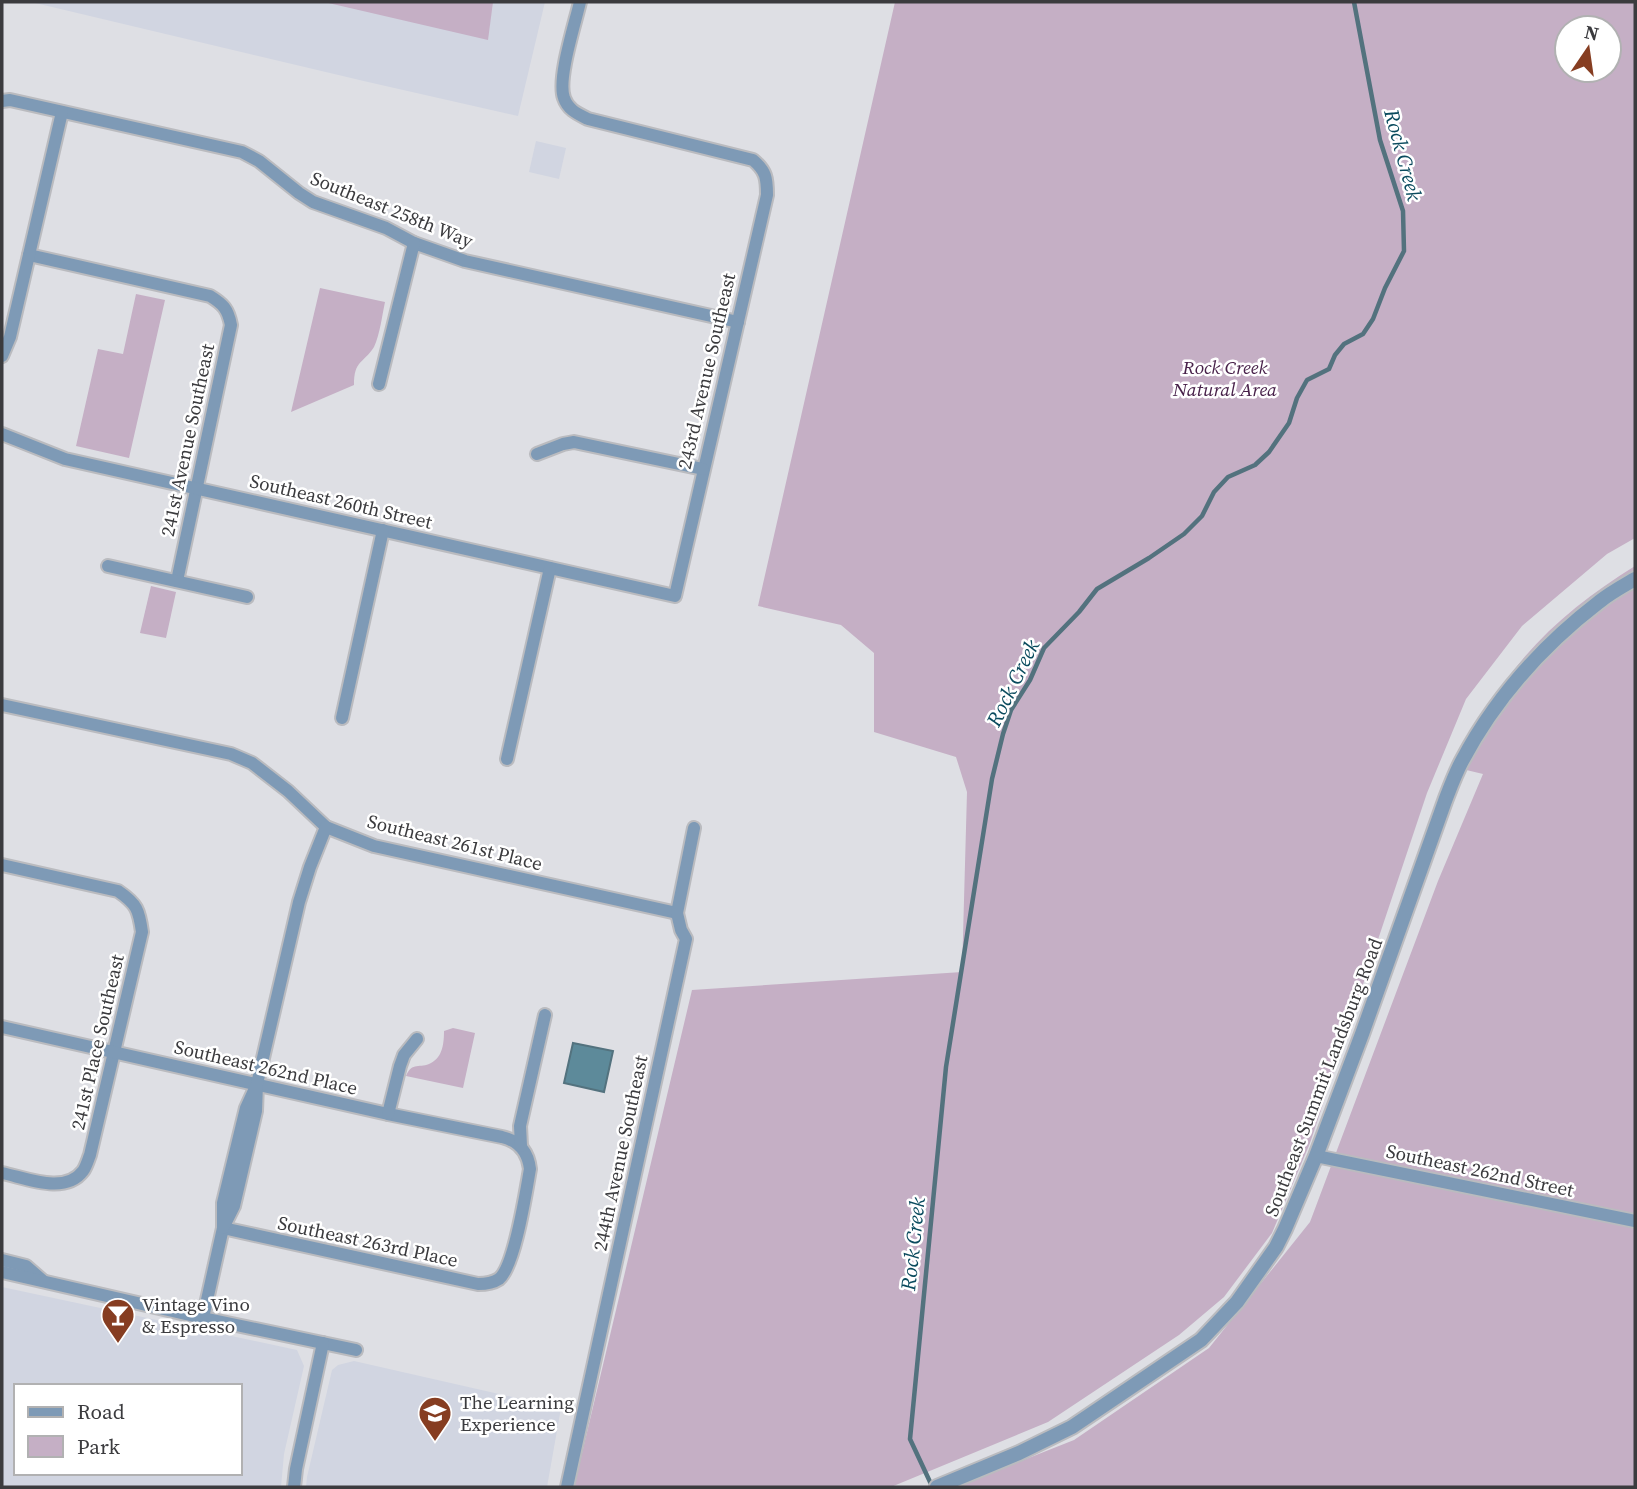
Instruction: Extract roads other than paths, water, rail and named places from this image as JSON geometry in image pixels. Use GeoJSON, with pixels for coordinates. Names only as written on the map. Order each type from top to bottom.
{"type":"FeatureCollection","features":[{"type":"Feature","properties":{"kind":"street","name":"243rd Avenue Southeast"},"geometry":{"type":"LineString","coordinates":[[580,2],[562,79],[564,99],[573,112],[588,119],[753,160],[762,168],[767,180],[767,195],[675,596]]}},
{"type":"Feature","properties":{"kind":"street","name":"Southeast 258th Way"},"geometry":{"type":"LineString","coordinates":[[2,101],[10,100],[242,152],[259,161],[313,202],[386,228],[414,243],[465,261],[737,322]]}},
{"type":"Feature","properties":{"kind":"street"},"geometry":{"type":"LineString","coordinates":[[2,356],[10,337],[62,112]]}},
{"type":"Feature","properties":{"kind":"street"},"geometry":{"type":"LineString","coordinates":[[379,384],[414,243]]}},
{"type":"Feature","properties":{"kind":"street","name":"241st Avenue Southeast"},"geometry":{"type":"LineString","coordinates":[[29,255],[210,296],[220,302],[229,313],[231,325],[177,581]]}},
{"type":"Feature","properties":{"kind":"street","name":"Southeast 260th Street"},"geometry":{"type":"LineString","coordinates":[[2,434],[65,459],[675,596]]}},
{"type":"Feature","properties":{"kind":"street"},"geometry":{"type":"LineString","coordinates":[[537,454],[574,442],[703,469]]}},
{"type":"Feature","properties":{"kind":"street"},"geometry":{"type":"LineString","coordinates":[[342,718],[383,530]]}},
{"type":"Feature","properties":{"kind":"street"},"geometry":{"type":"LineString","coordinates":[[107,566],[247,597]]}},
{"type":"Feature","properties":{"kind":"street"},"geometry":{"type":"LineString","coordinates":[[507,759],[550,568]]}},
{"type":"Feature","properties":{"kind":"street","name":"Southeast Summit Landsburg Road"},"geometry":{"type":"LineString","coordinates":[[937,1487],[1019,1453],[1072,1427],[1200,1340],[1237,1303],[1276,1247],[1317,1156],[1460,764],[1481,728],[1536,657],[1600,600],[1635,579]]}},
{"type":"Feature","properties":{"kind":"street","name":"Southeast 261st Place"},"geometry":{"type":"LineString","coordinates":[[2,705],[231,754],[252,763],[288,791],[326,827],[374,846],[677,913]]}},
{"type":"Feature","properties":{"kind":"street"},"geometry":{"type":"LineString","coordinates":[[203,1318],[223,1228],[223,1203],[246,1108],[257,1084],[299,902],[326,827]]}},
{"type":"Feature","properties":{"kind":"street","name":"244th Avenue Southeast"},"geometry":{"type":"LineString","coordinates":[[567,1487],[686,939],[677,913],[694,828]]}},
{"type":"Feature","properties":{"kind":"street","name":"241st Place Southeast"},"geometry":{"type":"LineString","coordinates":[[2,865],[118,891],[135,906],[142,933],[84,1171],[71,1182],[54,1185],[2,1173]]}},
{"type":"Feature","properties":{"kind":"street"},"geometry":{"type":"LineString","coordinates":[[521,1146],[520,1126],[545,1015]]}},
{"type":"Feature","properties":{"kind":"street","name":"Southeast 262nd Place"},"geometry":{"type":"LineString","coordinates":[[2,1027],[511,1139],[521,1146]]}},
{"type":"Feature","properties":{"kind":"street"},"geometry":{"type":"LineString","coordinates":[[388,1114],[404,1055],[417,1040]]}},
{"type":"Feature","properties":{"kind":"street","name":"Southeast 263rd Place"},"geometry":{"type":"LineString","coordinates":[[223,1228],[478,1284],[488,1283],[498,1279],[511,1259],[530,1169],[529,1158],[521,1146]]}},
{"type":"Feature","properties":{"kind":"street","name":"Southeast 262nd Street"},"geometry":{"type":"LineString","coordinates":[[1317,1156],[1635,1221]]}},
{"type":"Feature","properties":{"kind":"street"},"geometry":{"type":"LineString","coordinates":[[2,1260],[26,1266],[42,1281]]}},
{"type":"Feature","properties":{"kind":"street"},"geometry":{"type":"LineString","coordinates":[[2,1272],[356,1350]]}},
{"type":"Feature","properties":{"kind":"street"},"geometry":{"type":"LineString","coordinates":[[294,1487],[323,1343]]}},
{"type":"Feature","properties":{"kind":"water"},"geometry":{"type":"Polygon","coordinates":[[[573,1043],[613,1051],[604,1092],[564,1083],[573,1043]]]}},
{"type":"Feature","properties":{"kind":"waterway","name":"Rock Creek"},"geometry":{"type":"LineString","coordinates":[[931,1484],[910,1439],[946,1067],[992,779],[1003,734],[1011,710],[1030,680],[1044,648],[1097,589],[1184,534],[1202,516],[1214,492],[1228,477],[1255,465],[1269,452],[1289,423],[1297,398],[1307,380],[1329,369],[1344,344],[1363,334],[1373,319],[1404,251],[1403,211],[1380,140],[1354,2]]}},
{"type":"Feature","properties":{"kind":"place","name":"Vintage Vino & Espresso"},"geometry":{"type":"Point","coordinates":[118,1345]}},
{"type":"Feature","properties":{"kind":"place","name":"The Learning Experience"},"geometry":{"type":"Point","coordinates":[435,1443]}},
{"type":"Feature","properties":{"kind":"park label","name":"Rock Creek Natural Area"},"geometry":{"type":"Point","coordinates":[1225,378]}}]}
